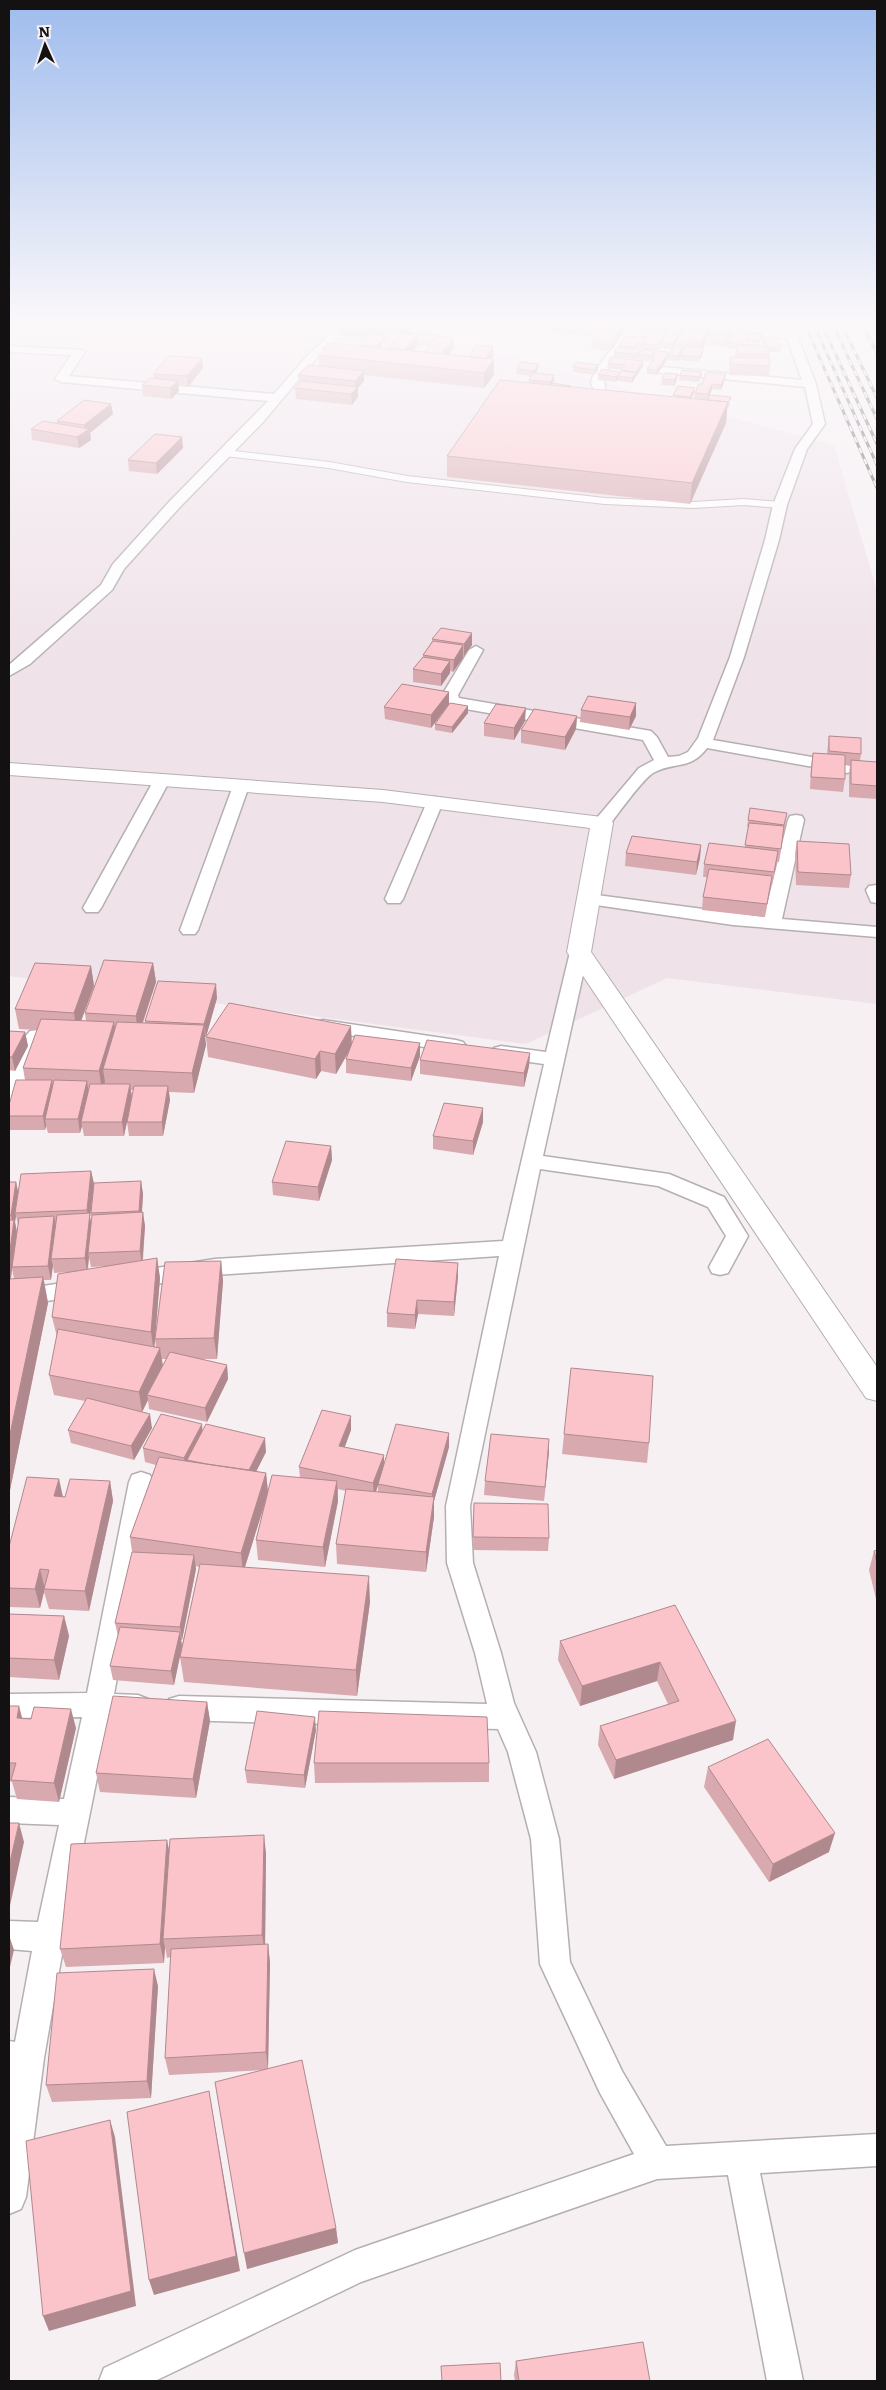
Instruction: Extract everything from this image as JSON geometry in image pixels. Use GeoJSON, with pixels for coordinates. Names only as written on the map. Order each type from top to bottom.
{"type":"FeatureCollection","features":[{"type":"Feature","properties":{"kind":"street"},"geometry":{"type":"LineString","coordinates":[[9,672],[25,661],[107,587],[125,560],[174,505],[239,439]]}},
{"type":"Feature","properties":{"kind":"street"},"geometry":{"type":"LineString","coordinates":[[657,2163],[612,2082],[555,1964],[546,1839],[522,1752],[506,1716],[460,1563],[458,1506],[512,1248],[579,952],[602,823],[645,771],[663,762],[682,761],[694,755],[703,743],[737,657],[772,540],[780,506],[801,449],[809,439]]}},
{"type":"Feature","properties":{"kind":"street"},"geometry":{"type":"LineString","coordinates":[[476,650],[450,695],[451,700],[462,704],[645,734],[649,736],[663,762]]}},
{"type":"Feature","properties":{"kind":"street"},"geometry":{"type":"LineString","coordinates":[[703,743],[847,768]]}},
{"type":"Feature","properties":{"kind":"street"},"geometry":{"type":"LineString","coordinates":[[9,769],[384,796],[602,823]]}},
{"type":"Feature","properties":{"kind":"street"},"geometry":{"type":"LineString","coordinates":[[92,908],[162,780]]}},
{"type":"Feature","properties":{"kind":"street"},"geometry":{"type":"LineString","coordinates":[[189,930],[242,786]]}},
{"type":"Feature","properties":{"kind":"street"},"geometry":{"type":"LineString","coordinates":[[394,899],[435,802]]}},
{"type":"Feature","properties":{"kind":"street"},"geometry":{"type":"LineString","coordinates":[[772,923],[796,820]]}},
{"type":"Feature","properties":{"kind":"street"},"geometry":{"type":"LineString","coordinates":[[589,899],[733,920],[877,932]]}},
{"type":"Feature","properties":{"kind":"street"},"geometry":{"type":"LineString","coordinates":[[579,952],[877,1390]]}},
{"type":"Feature","properties":{"kind":"street"},"geometry":{"type":"LineString","coordinates":[[300,1023],[554,1059]]}},
{"type":"Feature","properties":{"kind":"street"},"geometry":{"type":"LineString","coordinates":[[9,1103],[13,1078],[34,1039],[38,1035],[76,1035]]}},
{"type":"Feature","properties":{"kind":"street"},"geometry":{"type":"LineString","coordinates":[[531,1162],[662,1179],[716,1202],[737,1236],[720,1267]]}},
{"type":"Feature","properties":{"kind":"street"},"geometry":{"type":"LineString","coordinates":[[9,1300],[215,1267],[512,1248]]}},
{"type":"Feature","properties":{"kind":"street"},"geometry":{"type":"LineString","coordinates":[[9,2197],[18,2058],[50,1937],[98,1706],[141,1482]]}},
{"type":"Feature","properties":{"kind":"street"},"geometry":{"type":"LineString","coordinates":[[9,1706],[98,1706],[506,1716]]}},
{"type":"Feature","properties":{"kind":"street"},"geometry":{"type":"LineString","coordinates":[[9,1810],[75,1814]]}},
{"type":"Feature","properties":{"kind":"street"},"geometry":{"type":"LineString","coordinates":[[9,1935],[50,1937]]}},
{"type":"Feature","properties":{"kind":"street"},"geometry":{"type":"LineString","coordinates":[[117,2381],[355,2267],[657,2163],[877,2150]]}},
{"type":"Feature","properties":{"kind":"street"},"geometry":{"type":"LineString","coordinates":[[741,2158],[785,2381]]}},
{"type":"Feature","properties":{"kind":"lane"},"geometry":{"type":"LineString","coordinates":[[225,454],[329,465],[407,479],[605,501],[693,506],[744,502],[780,506]]}},
{"type":"Feature","properties":{"kind":"shaded area"},"geometry":{"type":"Polygon","coordinates":[[[9,439],[810,439],[834,445],[877,591],[877,1004],[667,978],[526,1044],[9,976],[9,439]]]}},
{"type":"Feature","properties":{"kind":"building"},"geometry":{"type":"Polygon","coordinates":[[[150,439],[180,439],[156,463],[128,460],[150,439]]]}},
{"type":"Feature","properties":{"kind":"building"},"geometry":{"type":"Polygon","coordinates":[[[459,439],[712,439],[692,483],[447,456],[459,439]]]}},
{"type":"Feature","properties":{"kind":"building"},"geometry":{"type":"Polygon","coordinates":[[[441,628],[472,633],[464,644],[432,639],[441,628]]]}},
{"type":"Feature","properties":{"kind":"building"},"geometry":{"type":"Polygon","coordinates":[[[433,641],[463,645],[454,660],[423,655],[433,641]]]}},
{"type":"Feature","properties":{"kind":"building"},"geometry":{"type":"Polygon","coordinates":[[[423,657],[450,661],[441,674],[413,669],[423,657]]]}},
{"type":"Feature","properties":{"kind":"building"},"geometry":{"type":"Polygon","coordinates":[[[402,684],[449,692],[431,715],[384,707],[402,684]]]}},
{"type":"Feature","properties":{"kind":"building"},"geometry":{"type":"Polygon","coordinates":[[[588,696],[636,703],[630,717],[581,710],[588,696]]]}},
{"type":"Feature","properties":{"kind":"building"},"geometry":{"type":"Polygon","coordinates":[[[450,703],[468,706],[452,727],[435,724],[450,703]]]}},
{"type":"Feature","properties":{"kind":"building"},"geometry":{"type":"Polygon","coordinates":[[[496,704],[526,708],[514,728],[484,723],[496,704]]]}},
{"type":"Feature","properties":{"kind":"building"},"geometry":{"type":"Polygon","coordinates":[[[534,709],[577,716],[565,737],[521,730],[534,709]]]}},
{"type":"Feature","properties":{"kind":"building"},"geometry":{"type":"Polygon","coordinates":[[[829,736],[861,738],[861,754],[829,751],[829,736]]]}},
{"type":"Feature","properties":{"kind":"building"},"geometry":{"type":"Polygon","coordinates":[[[813,753],[845,755],[845,779],[811,777],[813,753]]]}},
{"type":"Feature","properties":{"kind":"building"},"geometry":{"type":"Polygon","coordinates":[[[851,760],[877,762],[877,786],[851,784],[851,760]]]}},
{"type":"Feature","properties":{"kind":"building"},"geometry":{"type":"Polygon","coordinates":[[[750,808],[787,813],[784,825],[748,820],[750,808]]]}},
{"type":"Feature","properties":{"kind":"building"},"geometry":{"type":"Polygon","coordinates":[[[749,823],[784,826],[781,849],[745,845],[749,823]]]}},
{"type":"Feature","properties":{"kind":"building"},"geometry":{"type":"Polygon","coordinates":[[[632,836],[701,845],[697,862],[626,853],[632,836]]]}},
{"type":"Feature","properties":{"kind":"building"},"geometry":{"type":"Polygon","coordinates":[[[797,841],[849,844],[851,875],[798,872],[797,841]]]}},
{"type":"Feature","properties":{"kind":"building"},"geometry":{"type":"Polygon","coordinates":[[[709,843],[778,851],[774,872],[704,864],[709,843]]]}},
{"type":"Feature","properties":{"kind":"building"},"geometry":{"type":"Polygon","coordinates":[[[709,869],[772,876],[767,904],[703,897],[709,869]]]}},
{"type":"Feature","properties":{"kind":"building"},"geometry":{"type":"Polygon","coordinates":[[[104,960],[153,963],[136,1016],[85,1013],[104,960]]]}},
{"type":"Feature","properties":{"kind":"building"},"geometry":{"type":"Polygon","coordinates":[[[35,963],[91,966],[74,1013],[15,1009],[35,963]]]}},
{"type":"Feature","properties":{"kind":"building"},"geometry":{"type":"Polygon","coordinates":[[[158,981],[216,984],[204,1024],[145,1021],[158,981]]]}},
{"type":"Feature","properties":{"kind":"building"},"geometry":{"type":"Polygon","coordinates":[[[229,1003],[351,1026],[335,1054],[320,1051],[315,1059],[206,1037],[229,1003]]]}},
{"type":"Feature","properties":{"kind":"building"},"geometry":{"type":"Polygon","coordinates":[[[41,1019],[114,1022],[99,1071],[23,1068],[41,1019]]]}},
{"type":"Feature","properties":{"kind":"building"},"geometry":{"type":"Polygon","coordinates":[[[117,1022],[204,1025],[192,1073],[103,1069],[117,1022]]]}},
{"type":"Feature","properties":{"kind":"building"},"geometry":{"type":"Polygon","coordinates":[[[9,1031],[25,1032],[12,1057],[9,1057],[9,1031]]]}},
{"type":"Feature","properties":{"kind":"building"},"geometry":{"type":"Polygon","coordinates":[[[355,1035],[420,1043],[411,1068],[346,1059],[355,1035]]]}},
{"type":"Feature","properties":{"kind":"building"},"geometry":{"type":"Polygon","coordinates":[[[427,1040],[530,1053],[524,1073],[420,1060],[427,1040]]]}},
{"type":"Feature","properties":{"kind":"building"},"geometry":{"type":"Polygon","coordinates":[[[16,1080],[52,1080],[43,1116],[9,1116],[9,1105],[16,1080]]]}},
{"type":"Feature","properties":{"kind":"building"},"geometry":{"type":"Polygon","coordinates":[[[54,1080],[87,1081],[78,1119],[45,1119],[54,1080]]]}},
{"type":"Feature","properties":{"kind":"building"},"geometry":{"type":"Polygon","coordinates":[[[90,1084],[130,1084],[122,1122],[81,1122],[90,1084]]]}},
{"type":"Feature","properties":{"kind":"building"},"geometry":{"type":"Polygon","coordinates":[[[134,1086],[168,1086],[162,1122],[127,1122],[134,1086]]]}},
{"type":"Feature","properties":{"kind":"building"},"geometry":{"type":"Polygon","coordinates":[[[444,1103],[483,1108],[473,1141],[433,1136],[444,1103]]]}},
{"type":"Feature","properties":{"kind":"building"},"geometry":{"type":"Polygon","coordinates":[[[286,1141],[331,1146],[318,1187],[272,1182],[286,1141]]]}},
{"type":"Feature","properties":{"kind":"building"},"geometry":{"type":"Polygon","coordinates":[[[91,1171],[87,1210],[15,1213],[21,1174],[91,1171]]]}},
{"type":"Feature","properties":{"kind":"building"},"geometry":{"type":"Polygon","coordinates":[[[141,1181],[139,1211],[91,1213],[94,1183],[141,1181]]]}},
{"type":"Feature","properties":{"kind":"building"},"geometry":{"type":"Polygon","coordinates":[[[9,1182],[16,1182],[11,1215],[9,1215],[9,1182]]]}},
{"type":"Feature","properties":{"kind":"building"},"geometry":{"type":"Polygon","coordinates":[[[143,1212],[140,1251],[88,1253],[92,1215],[143,1212]]]}},
{"type":"Feature","properties":{"kind":"building"},"geometry":{"type":"Polygon","coordinates":[[[90,1213],[85,1258],[51,1259],[57,1215],[90,1213]]]}},
{"type":"Feature","properties":{"kind":"building"},"geometry":{"type":"Polygon","coordinates":[[[54,1216],[48,1266],[12,1267],[19,1218],[54,1216]]]}},
{"type":"Feature","properties":{"kind":"building"},"geometry":{"type":"Polygon","coordinates":[[[9,1220],[14,1220],[9,1258],[9,1220]]]}},
{"type":"Feature","properties":{"kind":"building"},"geometry":{"type":"Polygon","coordinates":[[[157,1258],[151,1332],[52,1317],[58,1274],[157,1258]]]}},
{"type":"Feature","properties":{"kind":"building"},"geometry":{"type":"Polygon","coordinates":[[[396,1259],[458,1263],[454,1302],[417,1300],[415,1315],[387,1313],[396,1259]]]}},
{"type":"Feature","properties":{"kind":"building"},"geometry":{"type":"Polygon","coordinates":[[[221,1261],[214,1338],[155,1339],[165,1262],[221,1261]]]}},
{"type":"Feature","properties":{"kind":"building"},"geometry":{"type":"Polygon","coordinates":[[[43,1277],[9,1439],[9,1279],[43,1277]]]}},
{"type":"Feature","properties":{"kind":"building"},"geometry":{"type":"Polygon","coordinates":[[[58,1329],[160,1348],[139,1392],[49,1375],[58,1329]]]}},
{"type":"Feature","properties":{"kind":"building"},"geometry":{"type":"Polygon","coordinates":[[[170,1352],[227,1365],[205,1408],[147,1395],[170,1352]]]}},
{"type":"Feature","properties":{"kind":"building"},"geometry":{"type":"Polygon","coordinates":[[[571,1368],[653,1376],[649,1443],[564,1434],[571,1368]]]}},
{"type":"Feature","properties":{"kind":"building"},"geometry":{"type":"Polygon","coordinates":[[[87,1398],[150,1414],[131,1446],[68,1430],[87,1398]]]}},
{"type":"Feature","properties":{"kind":"building"},"geometry":{"type":"Polygon","coordinates":[[[322,1410],[351,1416],[339,1446],[384,1455],[373,1483],[299,1467],[322,1410]]]}},
{"type":"Feature","properties":{"kind":"building"},"geometry":{"type":"Polygon","coordinates":[[[161,1414],[202,1424],[184,1458],[143,1448],[161,1414]]]}},
{"type":"Feature","properties":{"kind":"building"},"geometry":{"type":"Polygon","coordinates":[[[206,1424],[265,1438],[249,1470],[187,1460],[206,1424]]]}},
{"type":"Feature","properties":{"kind":"building"},"geometry":{"type":"Polygon","coordinates":[[[396,1424],[449,1433],[432,1494],[378,1484],[396,1424]]]}},
{"type":"Feature","properties":{"kind":"building"},"geometry":{"type":"Polygon","coordinates":[[[491,1434],[549,1439],[545,1487],[485,1481],[491,1434]]]}},
{"type":"Feature","properties":{"kind":"building"},"geometry":{"type":"Polygon","coordinates":[[[159,1457],[266,1473],[241,1553],[130,1537],[159,1457]]]}},
{"type":"Feature","properties":{"kind":"building"},"geometry":{"type":"Polygon","coordinates":[[[272,1475],[337,1481],[323,1547],[256,1540],[272,1475]]]}},
{"type":"Feature","properties":{"kind":"building"},"geometry":{"type":"Polygon","coordinates":[[[27,1477],[59,1479],[54,1496],[65,1497],[70,1479],[110,1481],[85,1591],[44,1589],[49,1570],[40,1569],[35,1589],[9,1588],[9,1547],[27,1477]]]}},
{"type":"Feature","properties":{"kind":"building"},"geometry":{"type":"Polygon","coordinates":[[[346,1489],[434,1497],[426,1552],[336,1544],[346,1489]]]}},
{"type":"Feature","properties":{"kind":"building"},"geometry":{"type":"Polygon","coordinates":[[[474,1503],[548,1504],[549,1538],[473,1537],[474,1503]]]}},
{"type":"Feature","properties":{"kind":"building"},"geometry":{"type":"Polygon","coordinates":[[[877,1550],[877,1563],[874,1551],[877,1550]]]}},
{"type":"Feature","properties":{"kind":"building"},"geometry":{"type":"Polygon","coordinates":[[[132,1552],[194,1555],[180,1627],[115,1623],[132,1552]]]}},
{"type":"Feature","properties":{"kind":"building"},"geometry":{"type":"Polygon","coordinates":[[[200,1564],[369,1576],[356,1670],[180,1657],[200,1564]]]}},
{"type":"Feature","properties":{"kind":"building"},"geometry":{"type":"Polygon","coordinates":[[[675,1605],[736,1721],[616,1760],[600,1726],[679,1701],[660,1662],[582,1686],[560,1641],[675,1605]]]}},
{"type":"Feature","properties":{"kind":"building"},"geometry":{"type":"Polygon","coordinates":[[[9,1614],[64,1616],[54,1660],[9,1658],[9,1614]]]}},
{"type":"Feature","properties":{"kind":"building"},"geometry":{"type":"Polygon","coordinates":[[[120,1627],[180,1632],[171,1671],[110,1666],[120,1627]]]}},
{"type":"Feature","properties":{"kind":"building"},"geometry":{"type":"Polygon","coordinates":[[[113,1696],[207,1702],[193,1779],[96,1773],[113,1696]]]}},
{"type":"Feature","properties":{"kind":"building"},"geometry":{"type":"Polygon","coordinates":[[[9,1706],[19,1706],[17,1718],[31,1719],[34,1707],[71,1709],[54,1783],[11,1780],[16,1763],[9,1763],[9,1706]]]}},
{"type":"Feature","properties":{"kind":"building"},"geometry":{"type":"Polygon","coordinates":[[[257,1711],[315,1717],[304,1775],[245,1770],[257,1711]]]}},
{"type":"Feature","properties":{"kind":"building"},"geometry":{"type":"Polygon","coordinates":[[[319,1711],[487,1717],[489,1763],[314,1763],[319,1711]]]}},
{"type":"Feature","properties":{"kind":"building"},"geometry":{"type":"Polygon","coordinates":[[[768,1739],[835,1833],[773,1864],[708,1767],[768,1739]]]}},
{"type":"Feature","properties":{"kind":"building"},"geometry":{"type":"Polygon","coordinates":[[[9,1823],[19,1823],[9,1866],[9,1823]]]}},
{"type":"Feature","properties":{"kind":"building"},"geometry":{"type":"Polygon","coordinates":[[[264,1835],[262,1935],[163,1939],[170,1839],[264,1835]]]}},
{"type":"Feature","properties":{"kind":"building"},"geometry":{"type":"Polygon","coordinates":[[[167,1840],[160,1944],[60,1949],[71,1844],[167,1840]]]}},
{"type":"Feature","properties":{"kind":"building"},"geometry":{"type":"Polygon","coordinates":[[[268,1944],[266,2052],[165,2058],[171,1949],[268,1944]]]}},
{"type":"Feature","properties":{"kind":"building"},"geometry":{"type":"Polygon","coordinates":[[[154,1969],[147,2081],[46,2085],[57,1973],[154,1969]]]}},
{"type":"Feature","properties":{"kind":"building"},"geometry":{"type":"Polygon","coordinates":[[[302,2060],[336,2228],[244,2253],[215,2082],[302,2060]]]}},
{"type":"Feature","properties":{"kind":"building"},"geometry":{"type":"Polygon","coordinates":[[[209,2091],[236,2256],[149,2280],[127,2112],[209,2091]]]}},
{"type":"Feature","properties":{"kind":"building"},"geometry":{"type":"Polygon","coordinates":[[[110,2120],[131,2291],[43,2316],[26,2141],[110,2120]]]}},
{"type":"Feature","properties":{"kind":"building"},"geometry":{"type":"Polygon","coordinates":[[[643,2342],[650,2381],[519,2381],[516,2361],[643,2342]]]}},
{"type":"Feature","properties":{"kind":"building"},"geometry":{"type":"Polygon","coordinates":[[[500,2363],[501,2381],[442,2381],[441,2366],[500,2363]]]}},
{"type":"Feature","properties":{"kind":"railway"},"geometry":{"type":"LineString","coordinates":[[855,439],[877,488]]}},
{"type":"Feature","properties":{"kind":"railway"},"geometry":{"type":"LineString","coordinates":[[865,439],[877,465]]}},
{"type":"Feature","properties":{"kind":"railway"},"geometry":{"type":"LineString","coordinates":[[874,439],[877,444]]}}]}
